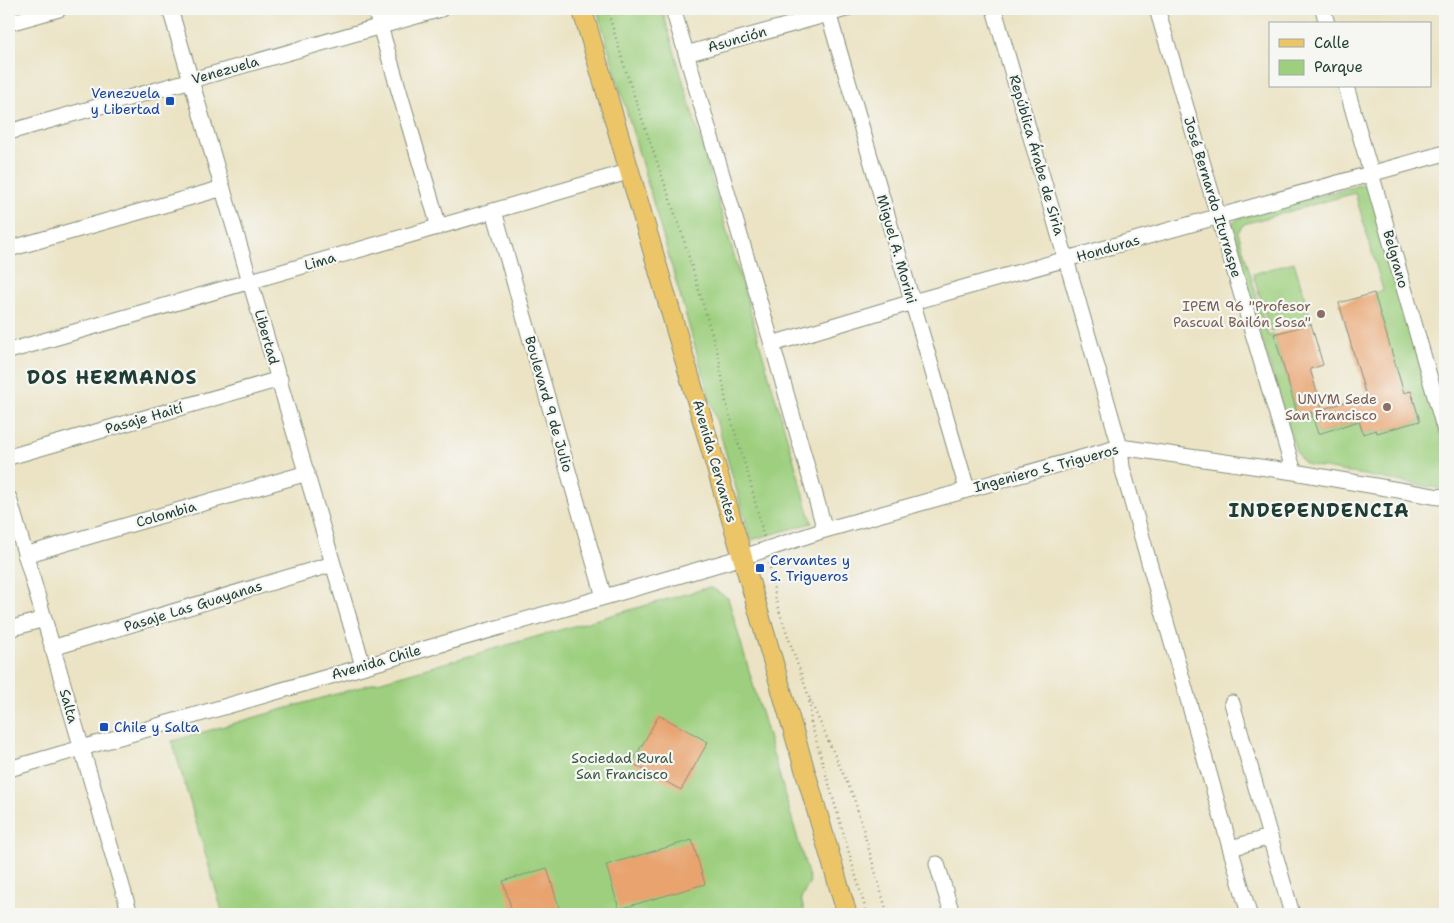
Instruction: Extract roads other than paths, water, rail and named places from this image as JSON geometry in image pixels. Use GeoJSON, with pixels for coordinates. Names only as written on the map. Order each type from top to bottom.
{"type":"FeatureCollection","features":[{"type":"Feature","properties":{"kind":"main road","name":"Avenida Cervantes"},"geometry":{"type":"LineString","coordinates":[[582,9],[631,171],[847,914]]}},
{"type":"Feature","properties":{"kind":"street"},"geometry":{"type":"LineString","coordinates":[[9,23],[59,9]]}},
{"type":"Feature","properties":{"kind":"street","name":"Libertad"},"geometry":{"type":"LineString","coordinates":[[170,9],[363,666]]}},
{"type":"Feature","properties":{"kind":"street"},"geometry":{"type":"LineString","coordinates":[[375,9],[439,227]]}},
{"type":"Feature","properties":{"kind":"street","name":"Venezuela"},"geometry":{"type":"LineString","coordinates":[[9,132],[441,9]]}},
{"type":"Feature","properties":{"kind":"street"},"geometry":{"type":"LineString","coordinates":[[673,9],[825,530]]}},
{"type":"Feature","properties":{"kind":"street","name":"Asunción"},"geometry":{"type":"LineString","coordinates":[[686,54],[827,11],[846,9]]}},
{"type":"Feature","properties":{"kind":"street","name":"República Árabe de Siria"},"geometry":{"type":"LineString","coordinates":[[994,9],[1120,447],[1122,467],[1249,914]]}},
{"type":"Feature","properties":{"kind":"street","name":"José Bernardo Iturraspe"},"geometry":{"type":"LineString","coordinates":[[1157,9],[1294,472]]}},
{"type":"Feature","properties":{"kind":"street"},"geometry":{"type":"LineString","coordinates":[[1323,9],[1326,22]]}},
{"type":"Feature","properties":{"kind":"street","name":"Miguel A. Morini"},"geometry":{"type":"LineString","coordinates":[[827,11],[967,489]]}},
{"type":"Feature","properties":{"kind":"street","name":"Belgrano"},"geometry":{"type":"LineString","coordinates":[[1347,88],[1445,431]]}},
{"type":"Feature","properties":{"kind":"street","name":"Honduras"},"geometry":{"type":"LineString","coordinates":[[772,344],[913,302],[1445,153]]}},
{"type":"Feature","properties":{"kind":"street","name":"Lima"},"geometry":{"type":"LineString","coordinates":[[9,351],[631,171]]}},
{"type":"Feature","properties":{"kind":"street"},"geometry":{"type":"LineString","coordinates":[[9,249],[223,188]]}},
{"type":"Feature","properties":{"kind":"street","name":"Boulevard 9 de Julio"},"geometry":{"type":"LineString","coordinates":[[494,211],[604,597]]}},
{"type":"Feature","properties":{"kind":"street","name":"Pasaje Haití"},"geometry":{"type":"LineString","coordinates":[[9,457],[280,379]]}},
{"type":"Feature","properties":{"kind":"street","name":"Ingeniero S. Trigueros"},"geometry":{"type":"LineString","coordinates":[[743,557],[825,530],[1120,447],[1294,472],[1439,497],[1445,496]]}},
{"type":"Feature","properties":{"kind":"street","name":"Colombia"},"geometry":{"type":"LineString","coordinates":[[25,555],[307,473]]}},
{"type":"Feature","properties":{"kind":"street","name":"Salta"},"geometry":{"type":"LineString","coordinates":[[9,498],[130,914]]}},
{"type":"Feature","properties":{"kind":"street","name":"Avenida Chile"},"geometry":{"type":"LineString","coordinates":[[9,769],[743,557]]}},
{"type":"Feature","properties":{"kind":"street","name":"Pasaje Las Guayanas"},"geometry":{"type":"LineString","coordinates":[[52,648],[333,564]]}},
{"type":"Feature","properties":{"kind":"street"},"geometry":{"type":"LineString","coordinates":[[9,629],[44,619]]}},
{"type":"Feature","properties":{"kind":"street"},"geometry":{"type":"LineString","coordinates":[[1232,703],[1292,914]]}},
{"type":"Feature","properties":{"kind":"street"},"geometry":{"type":"LineString","coordinates":[[1231,848],[1270,838]]}},
{"type":"Feature","properties":{"kind":"street"},"geometry":{"type":"LineString","coordinates":[[937,864],[952,914]]}},
{"type":"Feature","properties":{"kind":"place","name":"Venezuela y Libertad"},"geometry":{"type":"Point","coordinates":[170,101]}},
{"type":"Feature","properties":{"kind":"place","name":"IPEM 96 \"Profesor Pascual Bailón Sosa\""},"geometry":{"type":"Point","coordinates":[1321,314]}},
{"type":"Feature","properties":{"kind":"place","name":"UNVM Sede San Francisco"},"geometry":{"type":"Point","coordinates":[1387,407]}},
{"type":"Feature","properties":{"kind":"place","name":"Cervantes y S. Trigueros"},"geometry":{"type":"Point","coordinates":[760,568]}},
{"type":"Feature","properties":{"kind":"place","name":"Chile y Salta"},"geometry":{"type":"Point","coordinates":[104,727]}},
{"type":"Feature","properties":{"kind":"district","name":"DOS HERMANOS"},"geometry":{"type":"Point","coordinates":[112,377]}},
{"type":"Feature","properties":{"kind":"district","name":"INDEPENDENCIA"},"geometry":{"type":"Point","coordinates":[1319,510]}},
{"type":"Feature","properties":{"kind":"park label","name":"Sociedad Rural San Francisco"},"geometry":{"type":"Point","coordinates":[622,766]}}]}
